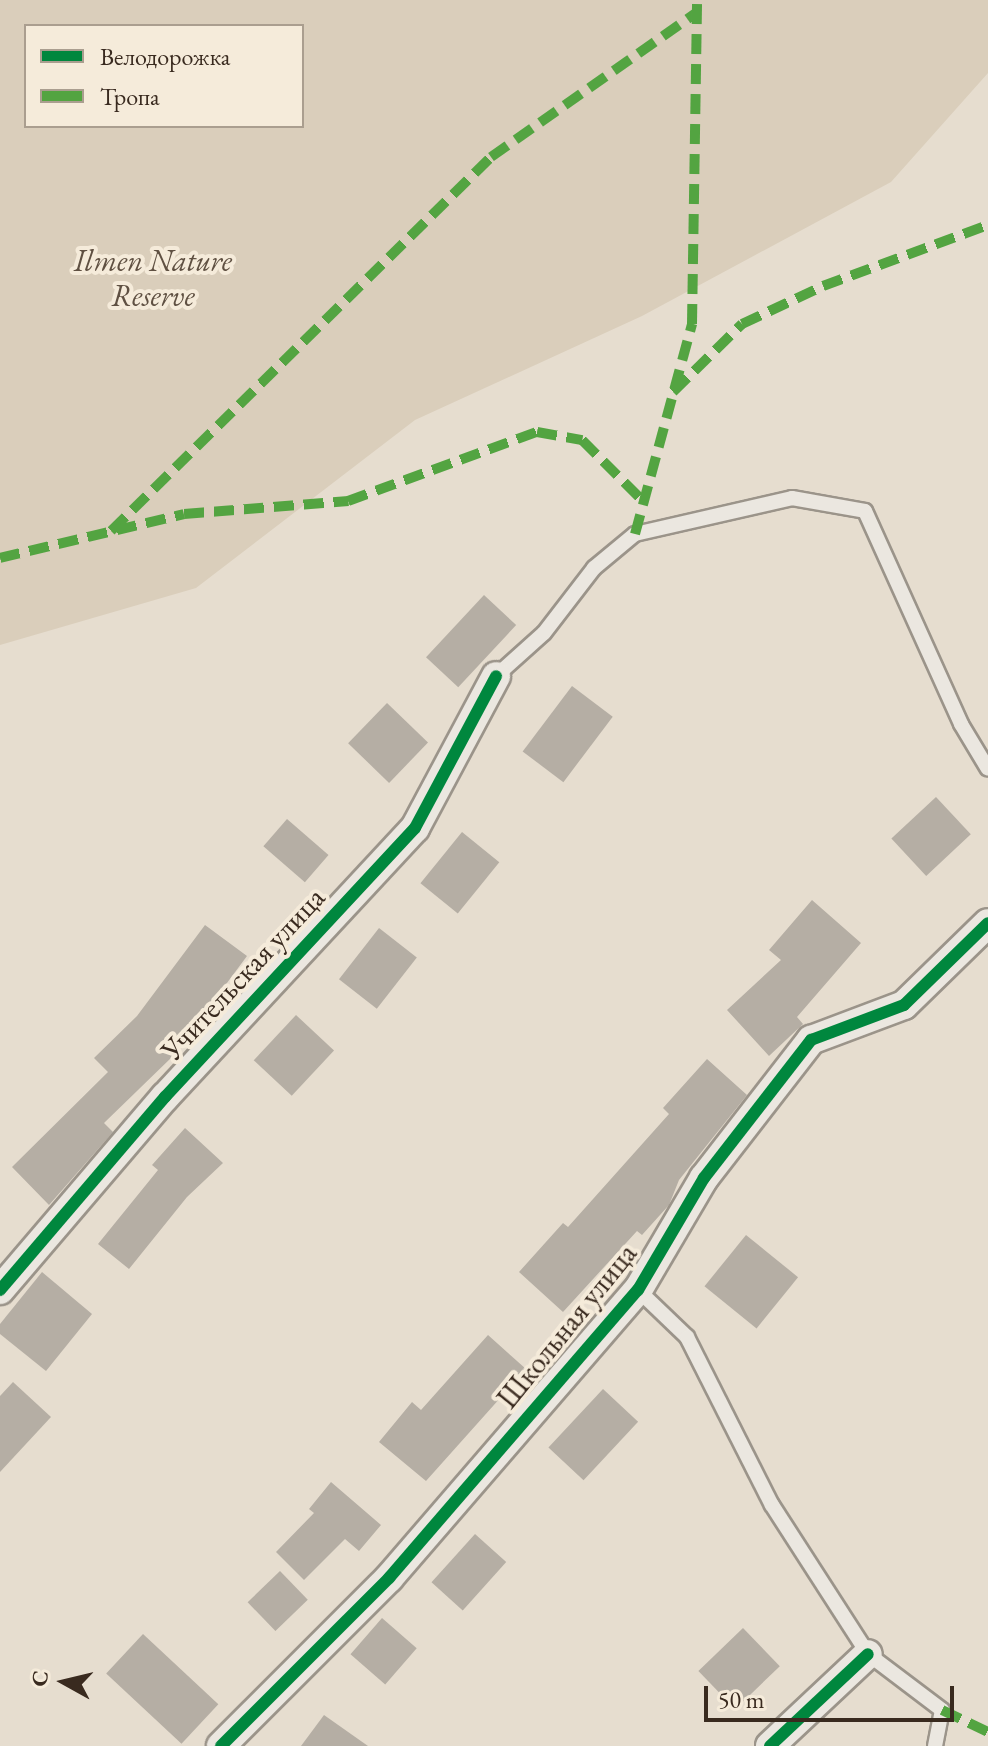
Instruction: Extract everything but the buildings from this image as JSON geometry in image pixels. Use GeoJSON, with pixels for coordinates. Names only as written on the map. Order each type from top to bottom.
{"type":"FeatureCollection","features":[{"type":"Feature","properties":{"kind":"street","name":"Учительская улица"},"geometry":{"type":"LineString","coordinates":[[0,1290],[165,1097],[415,828],[496,676]]}},
{"type":"Feature","properties":{"kind":"street","name":"Школьная улица"},"geometry":{"type":"LineString","coordinates":[[221,1746],[389,1578],[638,1290],[704,1178],[811,1040],[904,1005],[988,923]]}},
{"type":"Feature","properties":{"kind":"street"},"geometry":{"type":"LineString","coordinates":[[770,1746],[868,1654]]}},
{"type":"Feature","properties":{"kind":"lane"},"geometry":{"type":"LineString","coordinates":[[496,676],[544,633],[594,568],[635,534],[792,498],[865,511],[961,724],[988,769]]}},
{"type":"Feature","properties":{"kind":"lane"},"geometry":{"type":"LineString","coordinates":[[638,1290],[687,1337],[772,1505],[868,1654],[942,1710],[935,1746]]}},
{"type":"Feature","properties":{"kind":"green space","name":"Ilmen Nature Reserve"},"geometry":{"type":"Polygon","coordinates":[[[0,0],[988,0],[988,73],[891,182],[642,316],[415,420],[196,588],[0,645],[0,0]]]}},
{"type":"Feature","properties":{"kind":"marked path"},"geometry":{"type":"LineString","coordinates":[[635,534],[692,324],[697,0]]}},
{"type":"Feature","properties":{"kind":"marked path"},"geometry":{"type":"LineString","coordinates":[[111,531],[491,157],[697,12]]}},
{"type":"Feature","properties":{"kind":"marked path"},"geometry":{"type":"LineString","coordinates":[[673,392],[742,324],[823,286],[988,225]]}},
{"type":"Feature","properties":{"kind":"marked path"},"geometry":{"type":"LineString","coordinates":[[0,558],[184,514],[348,501],[537,432],[582,440],[644,502]]}},
{"type":"Feature","properties":{"kind":"marked path"},"geometry":{"type":"LineString","coordinates":[[942,1710],[988,1732]]}},
{"type":"Feature","properties":{"kind":"cycle path"},"geometry":{"type":"LineString","coordinates":[[0,1290],[165,1097],[415,828],[496,676]]}},
{"type":"Feature","properties":{"kind":"cycle path"},"geometry":{"type":"LineString","coordinates":[[221,1746],[389,1578],[638,1290],[704,1178],[811,1040],[904,1005],[988,923]]}},
{"type":"Feature","properties":{"kind":"cycle path"},"geometry":{"type":"LineString","coordinates":[[770,1746],[868,1654]]}}]}
